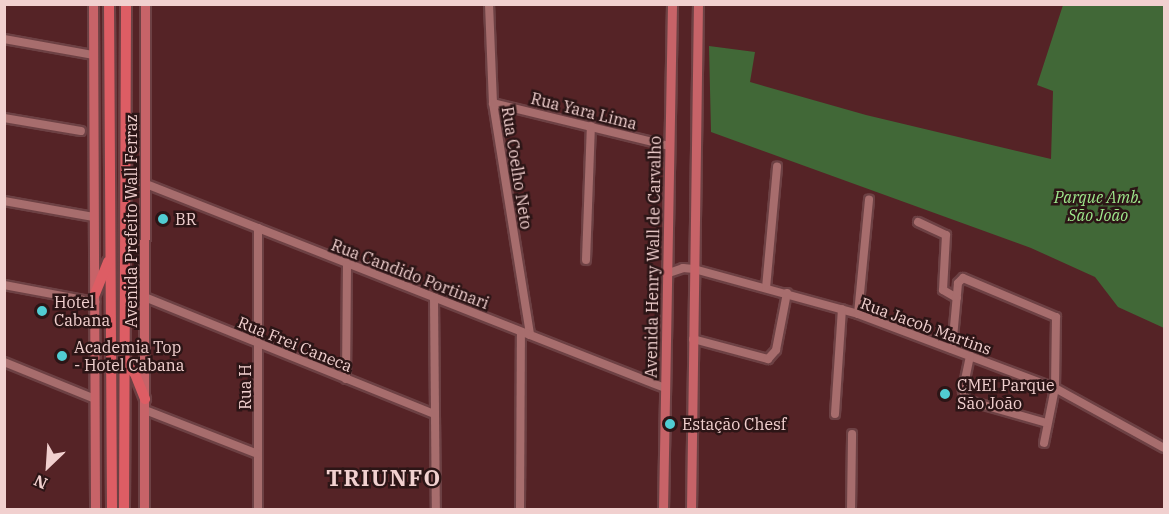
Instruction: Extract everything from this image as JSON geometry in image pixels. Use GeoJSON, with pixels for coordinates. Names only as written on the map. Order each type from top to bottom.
{"type":"FeatureCollection","features":[{"type":"Feature","properties":{"kind":"highway","name":"Avenida Prefeito Wall Ferraz"},"geometry":{"type":"LineString","coordinates":[[109,4],[112,510]]}},
{"type":"Feature","properties":{"kind":"highway","name":"Avenida Prefeito Wall Ferraz"},"geometry":{"type":"LineString","coordinates":[[124,510],[126,4]]}},
{"type":"Feature","properties":{"kind":"highway"},"geometry":{"type":"LineString","coordinates":[[95,298],[110,256]]}},
{"type":"Feature","properties":{"kind":"highway"},"geometry":{"type":"LineString","coordinates":[[124,362],[135,374],[145,404]]}},
{"type":"Feature","properties":{"kind":"main road"},"geometry":{"type":"LineString","coordinates":[[93,4],[95,510]]}},
{"type":"Feature","properties":{"kind":"main road","name":"Avenida Prefeito Wall Ferraz"},"geometry":{"type":"LineString","coordinates":[[144,510],[147,298],[145,4]]}},
{"type":"Feature","properties":{"kind":"main road","name":"Avenida Henry Wall de Carvalho"},"geometry":{"type":"LineString","coordinates":[[663,510],[672,4]]}},
{"type":"Feature","properties":{"kind":"main road"},"geometry":{"type":"LineString","coordinates":[[691,510],[698,4]]}},
{"type":"Feature","properties":{"kind":"street","name":"Rua Coelho Neto"},"geometry":{"type":"LineString","coordinates":[[489,4],[493,103],[530,335]]}},
{"type":"Feature","properties":{"kind":"street"},"geometry":{"type":"LineString","coordinates":[[4,39],[93,55]]}},
{"type":"Feature","properties":{"kind":"street","name":"Rua Yara Lima"},"geometry":{"type":"LineString","coordinates":[[493,103],[669,146]]}},
{"type":"Feature","properties":{"kind":"street"},"geometry":{"type":"LineString","coordinates":[[4,118],[81,131]]}},
{"type":"Feature","properties":{"kind":"street"},"geometry":{"type":"LineString","coordinates":[[586,260],[591,126]]}},
{"type":"Feature","properties":{"kind":"street"},"geometry":{"type":"LineString","coordinates":[[766,288],[777,166]]}},
{"type":"Feature","properties":{"kind":"street","name":"Rua Candido Portinari"},"geometry":{"type":"LineString","coordinates":[[146,184],[346,265],[665,388]]}},
{"type":"Feature","properties":{"kind":"street"},"geometry":{"type":"LineString","coordinates":[[858,314],[868,200]]}},
{"type":"Feature","properties":{"kind":"street"},"geometry":{"type":"LineString","coordinates":[[4,201],[94,217]]}},
{"type":"Feature","properties":{"kind":"street"},"geometry":{"type":"LineString","coordinates":[[918,222],[946,235],[943,290],[957,298]]}},
{"type":"Feature","properties":{"kind":"street","name":"Rua H"},"geometry":{"type":"LineString","coordinates":[[258,228],[258,510]]}},
{"type":"Feature","properties":{"kind":"street"},"geometry":{"type":"LineString","coordinates":[[346,265],[346,379]]}},
{"type":"Feature","properties":{"kind":"street","name":"Rua Jacob Martins"},"geometry":{"type":"LineString","coordinates":[[666,274],[684,268],[694,269],[858,314],[1055,388],[1164,448]]}},
{"type":"Feature","properties":{"kind":"street"},"geometry":{"type":"LineString","coordinates":[[952,349],[957,298],[963,278],[1056,317],[1055,388],[1044,443]]}},
{"type":"Feature","properties":{"kind":"street"},"geometry":{"type":"LineString","coordinates":[[4,285],[95,298]]}},
{"type":"Feature","properties":{"kind":"street"},"geometry":{"type":"LineString","coordinates":[[693,339],[768,359],[776,351],[787,293]]}},
{"type":"Feature","properties":{"kind":"street","name":"Rua Frei Caneca"},"geometry":{"type":"LineString","coordinates":[[147,298],[434,414]]}},
{"type":"Feature","properties":{"kind":"street"},"geometry":{"type":"LineString","coordinates":[[434,298],[436,510]]}},
{"type":"Feature","properties":{"kind":"street"},"geometry":{"type":"LineString","coordinates":[[835,414],[842,309]]}},
{"type":"Feature","properties":{"kind":"street"},"geometry":{"type":"LineString","coordinates":[[520,510],[521,332]]}},
{"type":"Feature","properties":{"kind":"street"},"geometry":{"type":"LineString","coordinates":[[970,356],[963,390],[966,400],[1047,423]]}},
{"type":"Feature","properties":{"kind":"street"},"geometry":{"type":"LineString","coordinates":[[4,362],[95,399]]}},
{"type":"Feature","properties":{"kind":"street"},"geometry":{"type":"LineString","coordinates":[[145,404],[258,454]]}},
{"type":"Feature","properties":{"kind":"street"},"geometry":{"type":"LineString","coordinates":[[851,510],[852,434]]}},
{"type":"Feature","properties":{"kind":"green space","name":"Parque Amb. São João"},"geometry":{"type":"Polygon","coordinates":[[[1063,5],[1164,5],[1164,328],[1118,307],[1095,277],[1031,248],[711,132],[709,46],[755,52],[750,82],[866,115],[1051,159],[1053,91],[1037,85],[1063,5]]]}},
{"type":"Feature","properties":{"kind":"place","name":"BR"},"geometry":{"type":"Point","coordinates":[163,219]}},
{"type":"Feature","properties":{"kind":"place","name":"Hotel Cabana"},"geometry":{"type":"Point","coordinates":[42,311]}},
{"type":"Feature","properties":{"kind":"place","name":"Academia Top - Hotel Cabana"},"geometry":{"type":"Point","coordinates":[62,356]}},
{"type":"Feature","properties":{"kind":"place","name":"CMEI Parque São João"},"geometry":{"type":"Point","coordinates":[945,394]}},
{"type":"Feature","properties":{"kind":"place","name":"Estação Chesf"},"geometry":{"type":"Point","coordinates":[670,424]}},
{"type":"Feature","properties":{"kind":"district","name":"TRIUNFO"},"geometry":{"type":"Point","coordinates":[384,478]}}]}
